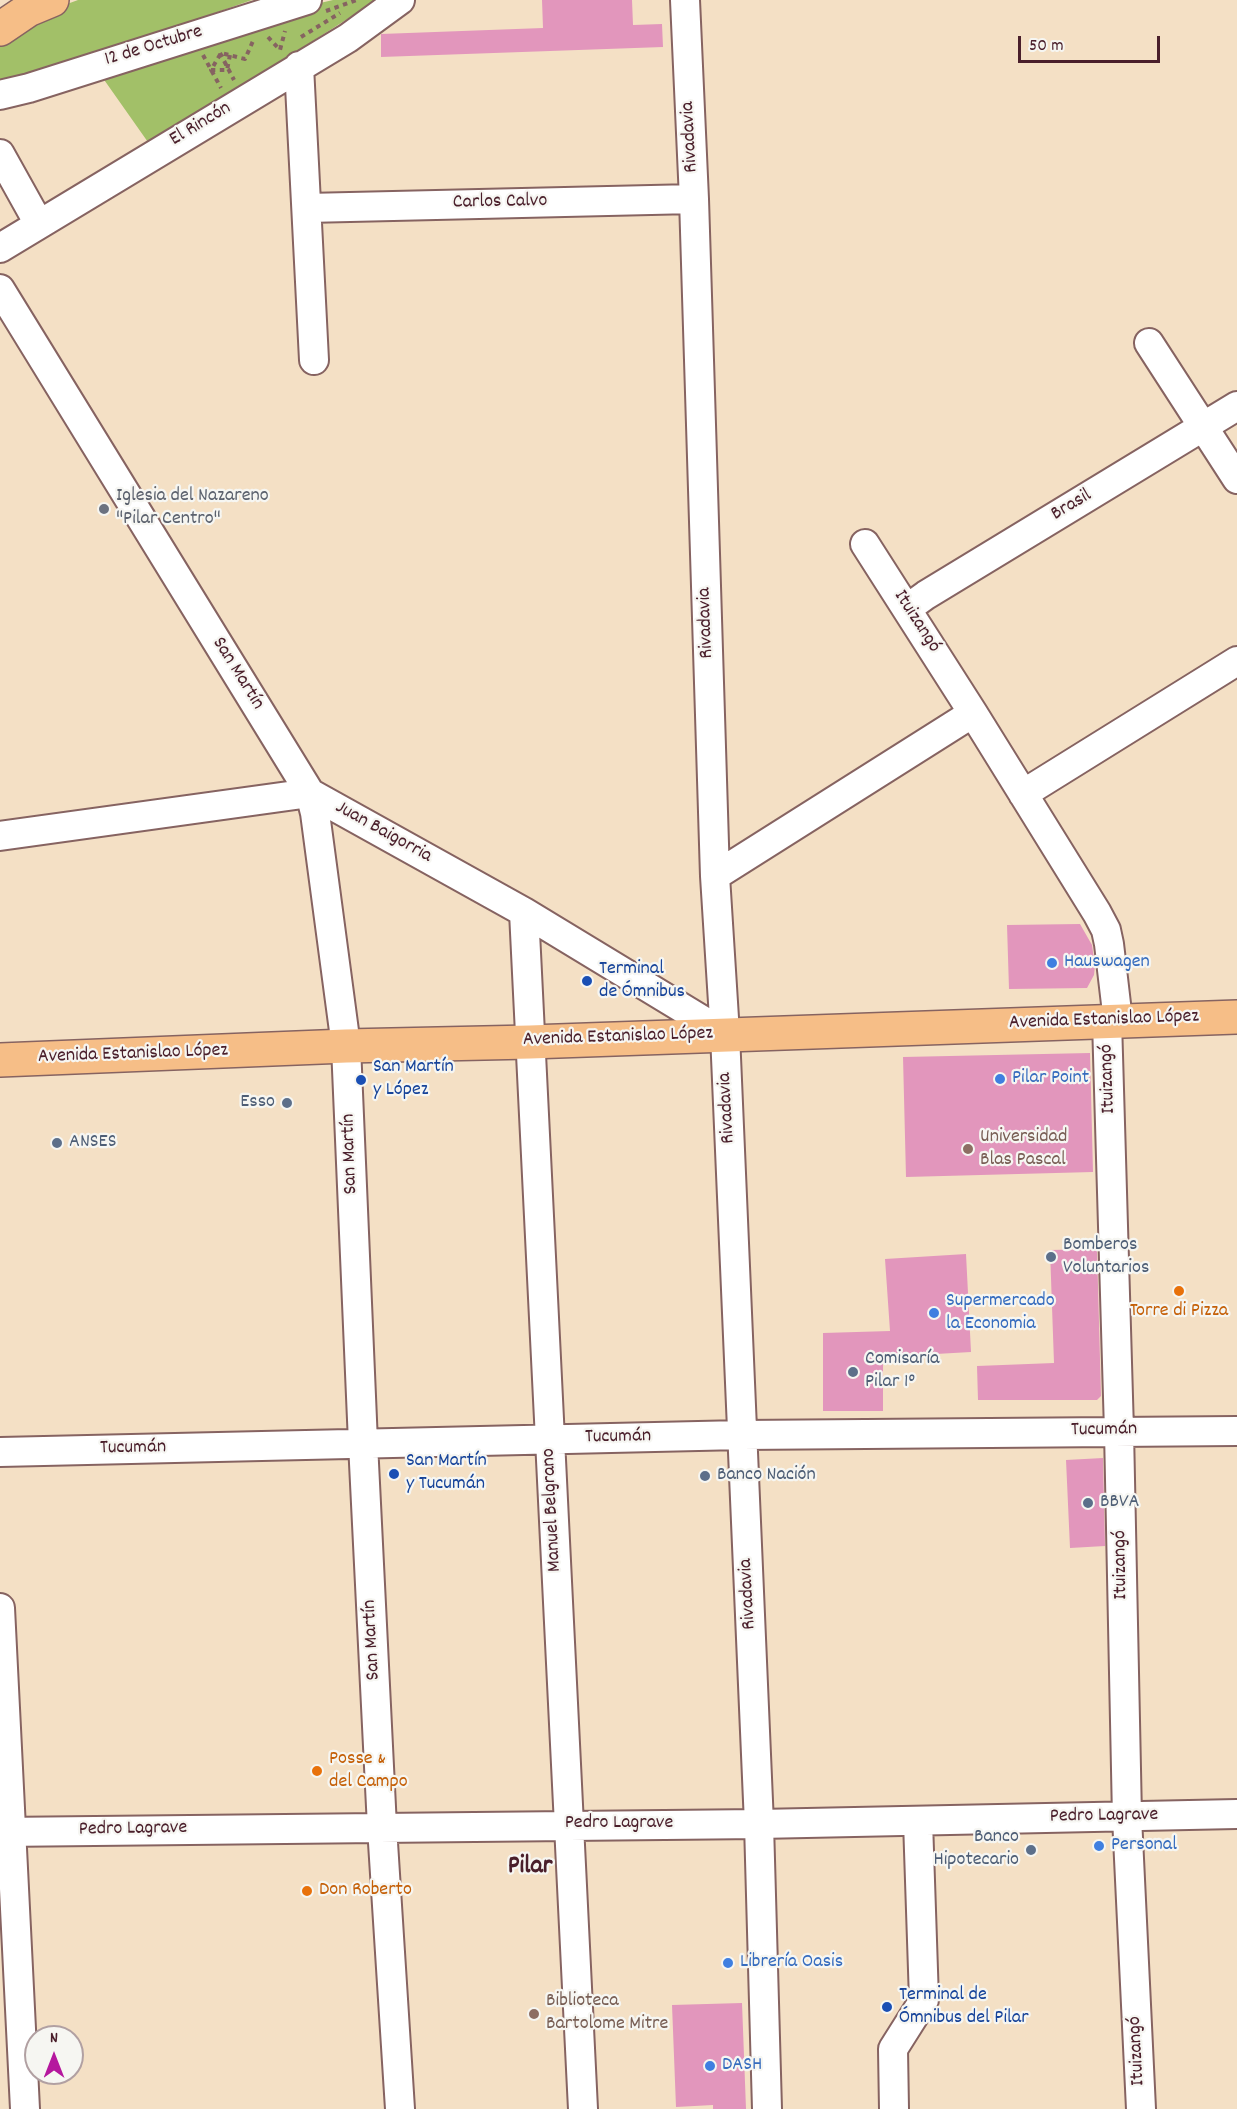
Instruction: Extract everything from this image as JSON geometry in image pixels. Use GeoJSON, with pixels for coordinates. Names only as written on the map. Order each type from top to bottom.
{"type":"FeatureCollection","features":[{"type":"Feature","properties":{"kind":"main road"},"geometry":{"type":"LineString","coordinates":[[0,29],[28,10],[52,0]]}},
{"type":"Feature","properties":{"kind":"main road","name":"Avenida Estanislao López"},"geometry":{"type":"LineString","coordinates":[[0,1060],[346,1046],[530,1042],[1237,1017]]}},
{"type":"Feature","properties":{"kind":"street","name":"12 de Octubre"},"geometry":{"type":"LineString","coordinates":[[0,95],[29,88],[307,0]]}},
{"type":"Feature","properties":{"kind":"street","name":"El Rincón"},"geometry":{"type":"LineString","coordinates":[[0,248],[39,224],[295,50],[348,38],[400,0]]}},
{"type":"Feature","properties":{"kind":"street","name":"Rivadavia"},"geometry":{"type":"LineString","coordinates":[[685,0],[694,199],[715,876],[759,1824],[767,2109]]}},
{"type":"Feature","properties":{"kind":"street"},"geometry":{"type":"LineString","coordinates":[[295,50],[307,208],[314,360]]}},
{"type":"Feature","properties":{"kind":"street"},"geometry":{"type":"LineString","coordinates":[[0,154],[39,224]]}},
{"type":"Feature","properties":{"kind":"street","name":"Carlos Calvo"},"geometry":{"type":"LineString","coordinates":[[307,208],[694,199]]}},
{"type":"Feature","properties":{"kind":"street","name":"San Martín"},"geometry":{"type":"LineString","coordinates":[[0,289],[310,793],[315,813],[346,1046],[382,1827],[400,2109]]}},
{"type":"Feature","properties":{"kind":"street"},"geometry":{"type":"LineString","coordinates":[[1149,343],[1237,479]]}},
{"type":"Feature","properties":{"kind":"street","name":"Brasil"},"geometry":{"type":"LineString","coordinates":[[908,608],[1237,406]]}},
{"type":"Feature","properties":{"kind":"street","name":"Ituizangó"},"geometry":{"type":"LineString","coordinates":[[865,544],[908,608],[1097,913],[1106,930],[1109,944],[1113,1021],[1127,1817],[1141,2109]]}},
{"type":"Feature","properties":{"kind":"street"},"geometry":{"type":"LineString","coordinates":[[1023,794],[1237,661]]}},
{"type":"Feature","properties":{"kind":"street"},"geometry":{"type":"LineString","coordinates":[[715,876],[974,713]]}},
{"type":"Feature","properties":{"kind":"street"},"geometry":{"type":"LineString","coordinates":[[0,836],[310,793]]}},
{"type":"Feature","properties":{"kind":"street","name":"Juan Baigorria"},"geometry":{"type":"LineString","coordinates":[[310,793],[524,912],[724,1034]]}},
{"type":"Feature","properties":{"kind":"street","name":"Manuel Belgrano"},"geometry":{"type":"LineString","coordinates":[[524,912],[583,2109]]}},
{"type":"Feature","properties":{"kind":"street","name":"Tucumán"},"geometry":{"type":"LineString","coordinates":[[0,1452],[549,1439],[1237,1431]]}},
{"type":"Feature","properties":{"kind":"street"},"geometry":{"type":"LineString","coordinates":[[0,1608],[5,1832],[25,2109]]}},
{"type":"Feature","properties":{"kind":"street","name":"Pedro Lagrave"},"geometry":{"type":"LineString","coordinates":[[5,1832],[569,1824],[759,1824],[1237,1814]]}},
{"type":"Feature","properties":{"kind":"street"},"geometry":{"type":"LineString","coordinates":[[894,2109],[893,2049],[924,2000],[918,1821]]}},
{"type":"Feature","properties":{"kind":"path"},"geometry":{"type":"LineString","coordinates":[[271,56],[295,50],[331,17],[362,2],[361,0]]}},
{"type":"Feature","properties":{"kind":"path"},"geometry":{"type":"LineString","coordinates":[[221,53],[245,59],[253,40],[271,40]]}},
{"type":"Feature","properties":{"kind":"path"},"geometry":{"type":"LineString","coordinates":[[216,44],[234,80]]}},
{"type":"Feature","properties":{"kind":"path"},"geometry":{"type":"LineString","coordinates":[[200,49],[221,88],[243,74]]}},
{"type":"Feature","properties":{"kind":"path"},"geometry":{"type":"LineString","coordinates":[[212,70],[221,53]]}},
{"type":"Feature","properties":{"kind":"path"},"geometry":{"type":"LineString","coordinates":[[212,70],[227,70],[230,55]]}},
{"type":"Feature","properties":{"kind":"green space"},"geometry":{"type":"Polygon","coordinates":[[[78,0],[252,0],[12,84],[0,85],[0,35],[21,21],[78,0]]]}},
{"type":"Feature","properties":{"kind":"green space"},"geometry":{"type":"Polygon","coordinates":[[[333,0],[377,0],[150,145],[100,74],[303,7],[333,0]]]}},
{"type":"Feature","properties":{"kind":"building"},"geometry":{"type":"Polygon","coordinates":[[[542,0],[632,0],[633,25],[662,24],[663,47],[381,57],[381,34],[543,28],[542,0]]]}},
{"type":"Feature","properties":{"kind":"building","name":"Hauswagen"},"geometry":{"type":"Polygon","coordinates":[[[1080,924],[1092,945],[1095,966],[1094,975],[1087,988],[1009,989],[1007,925],[1080,924]]]}},
{"type":"Feature","properties":{"kind":"building"},"geometry":{"type":"Polygon","coordinates":[[[1090,1053],[1093,1172],[906,1177],[903,1057],[1090,1053]]]}},
{"type":"Feature","properties":{"kind":"building"},"geometry":{"type":"Polygon","coordinates":[[[1097,1249],[1101,1396],[1097,1400],[978,1400],[977,1366],[1054,1363],[1050,1250],[1097,1249]]]}},
{"type":"Feature","properties":{"kind":"building"},"geometry":{"type":"Polygon","coordinates":[[[966,1254],[971,1352],[883,1357],[883,1411],[823,1411],[823,1333],[890,1331],[885,1259],[966,1254]]]}},
{"type":"Feature","properties":{"kind":"building","name":"BBVA"},"geometry":{"type":"Polygon","coordinates":[[[1103,1458],[1105,1546],[1070,1548],[1066,1460],[1103,1458]]]}},
{"type":"Feature","properties":{"kind":"building"},"geometry":{"type":"Polygon","coordinates":[[[742,2003],[746,2109],[713,2109],[713,2105],[676,2107],[672,2005],[742,2003]]]}},
{"type":"Feature","properties":{"kind":"place","name":"Iglesia del Nazareno \"Pilar Centro\""},"geometry":{"type":"Point","coordinates":[104,509]}},
{"type":"Feature","properties":{"kind":"place","name":"Hauswagen"},"geometry":{"type":"Point","coordinates":[1052,963]}},
{"type":"Feature","properties":{"kind":"place","name":"Terminal de Ómnibus"},"geometry":{"type":"Point","coordinates":[587,981]}},
{"type":"Feature","properties":{"kind":"place","name":"Pilar Point"},"geometry":{"type":"Point","coordinates":[1000,1079]}},
{"type":"Feature","properties":{"kind":"place","name":"San Martín y López"},"geometry":{"type":"Point","coordinates":[361,1080]}},
{"type":"Feature","properties":{"kind":"place","name":"Esso"},"geometry":{"type":"Point","coordinates":[287,1103]}},
{"type":"Feature","properties":{"kind":"place","name":"ANSES"},"geometry":{"type":"Point","coordinates":[57,1143]}},
{"type":"Feature","properties":{"kind":"place","name":"Universidad Blas Pascal"},"geometry":{"type":"Point","coordinates":[968,1149]}},
{"type":"Feature","properties":{"kind":"place","name":"Bomberos Voluntarios"},"geometry":{"type":"Point","coordinates":[1051,1257]}},
{"type":"Feature","properties":{"kind":"place","name":"Torre di Pizza"},"geometry":{"type":"Point","coordinates":[1179,1291]}},
{"type":"Feature","properties":{"kind":"place","name":"Supermercado la Economia"},"geometry":{"type":"Point","coordinates":[934,1313]}},
{"type":"Feature","properties":{"kind":"place","name":"Comisaría Pilar 1°"},"geometry":{"type":"Point","coordinates":[853,1372]}},
{"type":"Feature","properties":{"kind":"place","name":"San Martín y Tucumán"},"geometry":{"type":"Point","coordinates":[394,1474]}},
{"type":"Feature","properties":{"kind":"place","name":"Banco Nación"},"geometry":{"type":"Point","coordinates":[705,1476]}},
{"type":"Feature","properties":{"kind":"place","name":"BBVA"},"geometry":{"type":"Point","coordinates":[1088,1503]}},
{"type":"Feature","properties":{"kind":"place","name":"Posse & del Campo"},"geometry":{"type":"Point","coordinates":[317,1771]}},
{"type":"Feature","properties":{"kind":"place","name":"Personal"},"geometry":{"type":"Point","coordinates":[1099,1846]}},
{"type":"Feature","properties":{"kind":"place","name":"Banco Hipotecario"},"geometry":{"type":"Point","coordinates":[1031,1850]}},
{"type":"Feature","properties":{"kind":"place","name":"Don Roberto"},"geometry":{"type":"Point","coordinates":[307,1891]}},
{"type":"Feature","properties":{"kind":"place","name":"Librería Oasis"},"geometry":{"type":"Point","coordinates":[728,1963]}},
{"type":"Feature","properties":{"kind":"place","name":"Terminal de Ómnibus del Pilar"},"geometry":{"type":"Point","coordinates":[887,2007]}},
{"type":"Feature","properties":{"kind":"place","name":"Biblioteca Bartolome Mitre"},"geometry":{"type":"Point","coordinates":[534,2014]}},
{"type":"Feature","properties":{"kind":"place","name":"DASH"},"geometry":{"type":"Point","coordinates":[710,2066]}},
{"type":"Feature","properties":{"kind":"district","name":"Pilar"},"geometry":{"type":"Point","coordinates":[530,1868]}}]}
